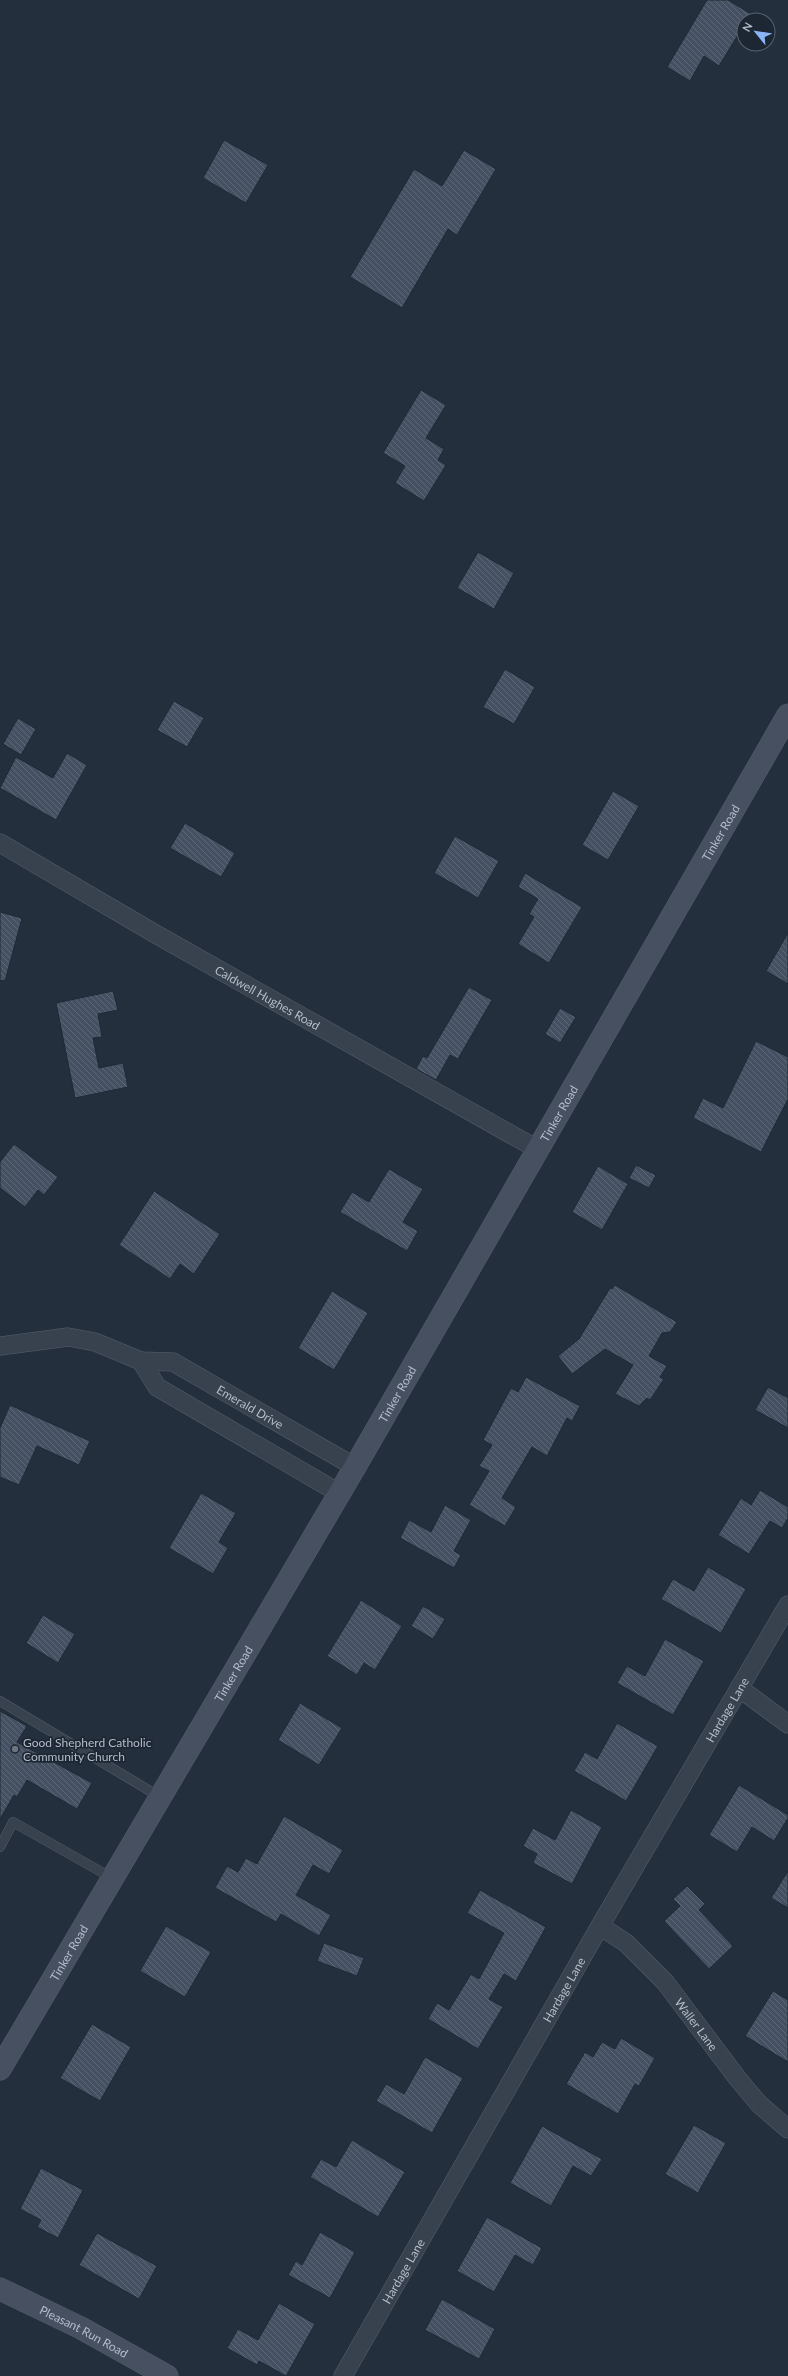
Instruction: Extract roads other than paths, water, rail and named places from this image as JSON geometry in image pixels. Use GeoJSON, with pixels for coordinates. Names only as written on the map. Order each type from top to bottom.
{"type":"FeatureCollection","features":[{"type":"Feature","properties":{"kind":"main road","name":"Tinker Road"},"geometry":{"type":"LineString","coordinates":[[2,2061],[355,1467],[788,716]]}},
{"type":"Feature","properties":{"kind":"main road","name":"Pleasant Run Road"},"geometry":{"type":"LineString","coordinates":[[0,2289],[81,2328],[167,2376]]}},
{"type":"Feature","properties":{"kind":"street","name":"Caldwell Hughes Road"},"geometry":{"type":"LineString","coordinates":[[0,843],[159,936],[537,1149]]}},
{"type":"Feature","properties":{"kind":"street","name":"Emerald Drive"},"geometry":{"type":"LineString","coordinates":[[0,1346],[68,1337],[95,1342],[140,1361],[173,1362],[355,1467]]}},
{"type":"Feature","properties":{"kind":"street"},"geometry":{"type":"LineString","coordinates":[[140,1361],[157,1387],[339,1493]]}},
{"type":"Feature","properties":{"kind":"street","name":"Hardage Lane"},"geometry":{"type":"LineString","coordinates":[[343,2376],[600,1926],[788,1605]]}},
{"type":"Feature","properties":{"kind":"street"},"geometry":{"type":"LineString","coordinates":[[739,1688],[788,1724]]}},
{"type":"Feature","properties":{"kind":"street","name":"Waller Lane"},"geometry":{"type":"LineString","coordinates":[[600,1926],[626,1942],[664,1982],[738,2079],[759,2104],[788,2129]]}},
{"type":"Feature","properties":{"kind":"lane"},"geometry":{"type":"LineString","coordinates":[[0,1701],[160,1797]]}},
{"type":"Feature","properties":{"kind":"lane"},"geometry":{"type":"LineString","coordinates":[[0,1847],[13,1822],[112,1878]]}},
{"type":"Feature","properties":{"kind":"place","name":"Good Shepherd Catholic Community Church"},"geometry":{"type":"Point","coordinates":[15,1749]}}]}
